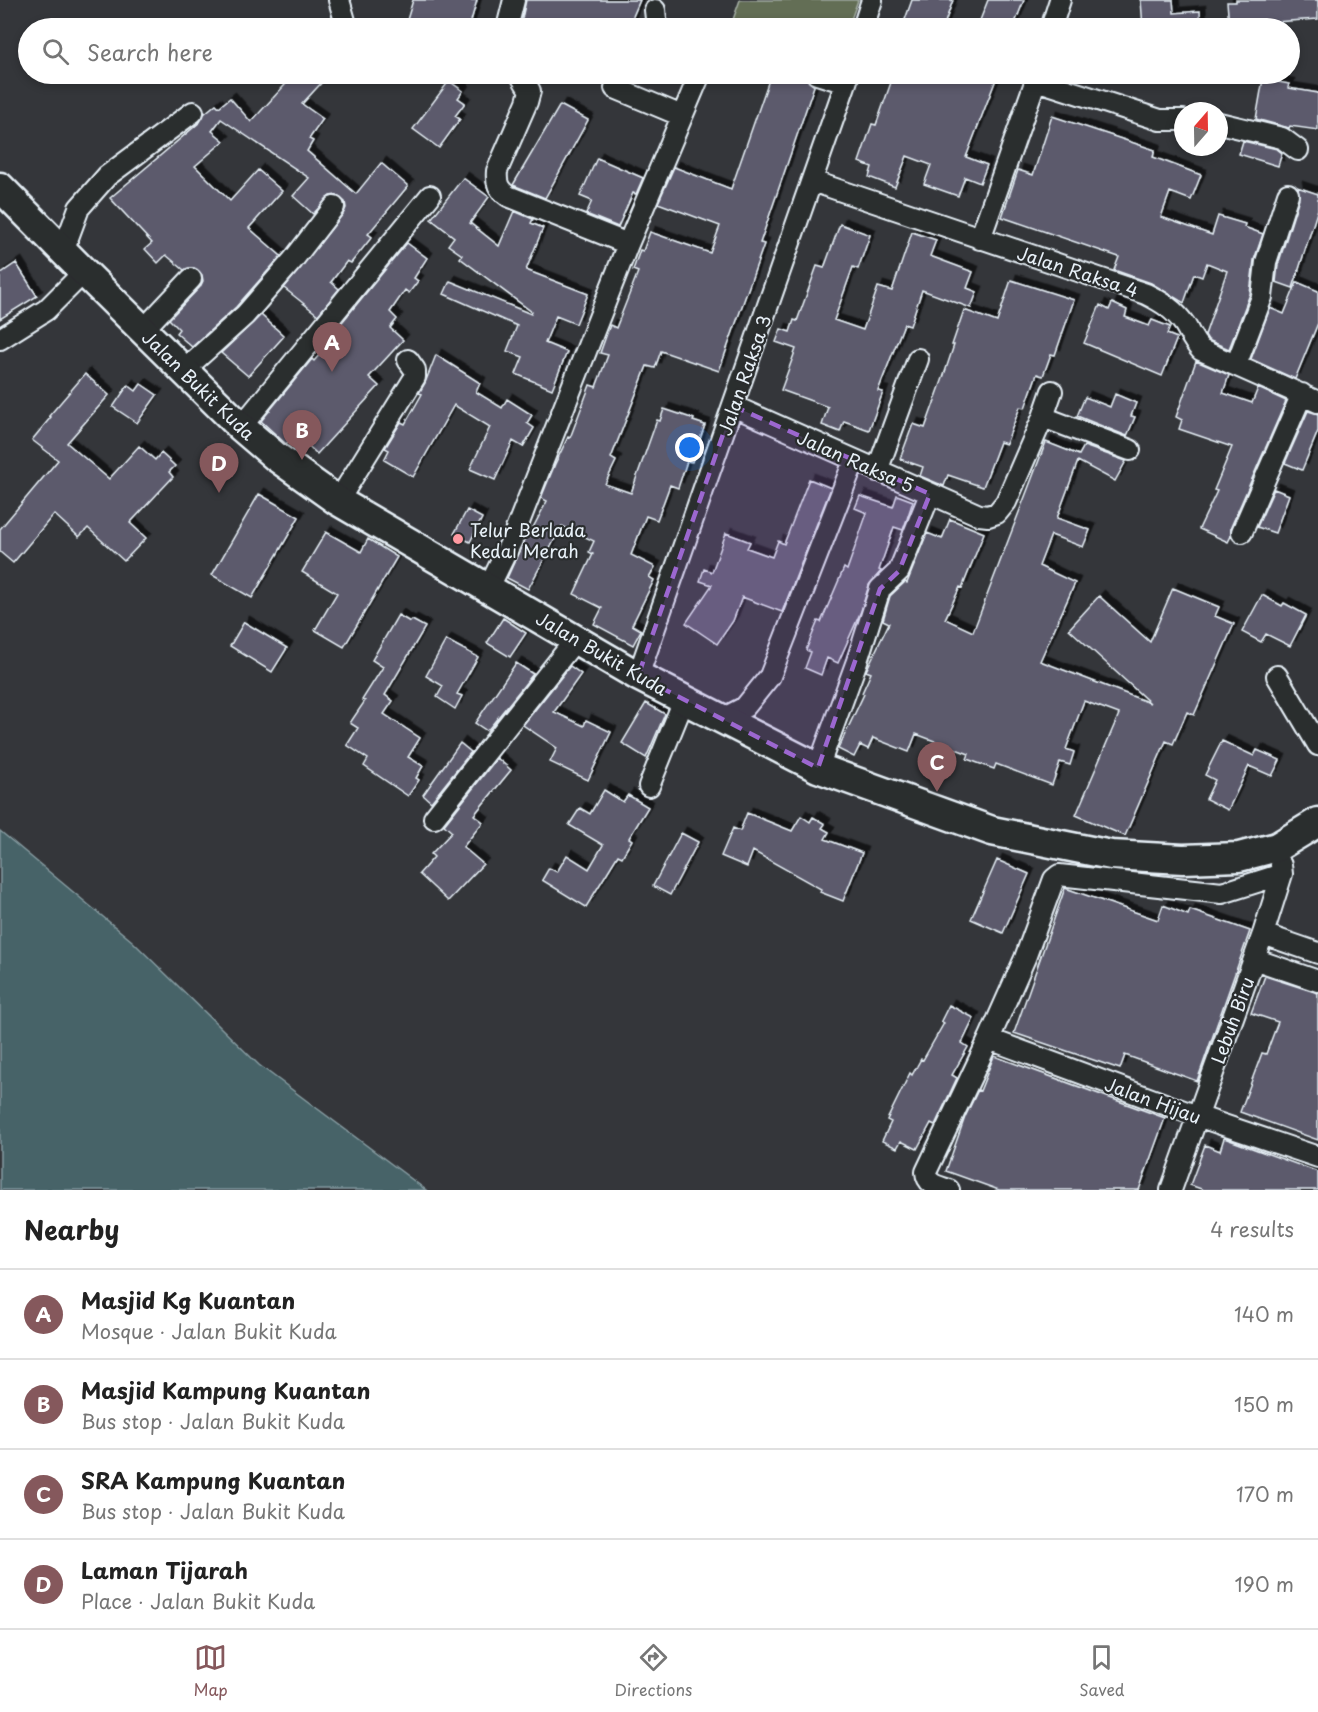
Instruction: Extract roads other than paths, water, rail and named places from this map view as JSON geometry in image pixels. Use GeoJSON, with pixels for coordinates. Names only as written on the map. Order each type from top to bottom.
{"type":"FeatureCollection","features":[{"type":"Feature","properties":{"kind":"street"},"geometry":{"type":"LineString","coordinates":[[339,0],[344,18]]}},
{"type":"Feature","properties":{"kind":"street"},"geometry":{"type":"LineString","coordinates":[[510,18],[514,0]]}},
{"type":"Feature","properties":{"kind":"street"},"geometry":{"type":"LineString","coordinates":[[866,18],[872,0]]}},
{"type":"Feature","properties":{"kind":"street"},"geometry":{"type":"LineString","coordinates":[[1054,18],[1060,0]]}},
{"type":"Feature","properties":{"kind":"street"},"geometry":{"type":"LineString","coordinates":[[529,84],[530,91],[527,102],[497,171],[496,181],[500,190],[508,196],[628,244]]}},
{"type":"Feature","properties":{"kind":"street"},"geometry":{"type":"LineString","coordinates":[[489,586],[512,540],[628,244],[696,84]]}},
{"type":"Feature","properties":{"kind":"street","name":"Jalan Raksa 3"},"geometry":{"type":"LineString","coordinates":[[638,676],[846,84]]}},
{"type":"Feature","properties":{"kind":"street"},"geometry":{"type":"LineString","coordinates":[[980,239],[1035,84]]}},
{"type":"Feature","properties":{"kind":"street"},"geometry":{"type":"LineString","coordinates":[[1057,84],[1160,120],[1174,120]]}},
{"type":"Feature","properties":{"kind":"street"},"geometry":{"type":"LineString","coordinates":[[615,88],[682,116]]}},
{"type":"Feature","properties":{"kind":"street"},"geometry":{"type":"LineString","coordinates":[[63,251],[79,208],[107,176],[193,112]]}},
{"type":"Feature","properties":{"kind":"street"},"geometry":{"type":"LineString","coordinates":[[1228,125],[1282,138],[1298,150]]}},
{"type":"Feature","properties":{"kind":"street","name":"Jalan Raksa 4"},"geometry":{"type":"LineString","coordinates":[[812,181],[1146,294],[1170,307],[1201,350],[1310,398]]}},
{"type":"Feature","properties":{"kind":"street","name":"Jalan Bukit Kuda"},"geometry":{"type":"LineString","coordinates":[[0,187],[241,427],[275,456],[338,501],[489,586],[638,676],[818,768],[992,831],[1112,855],[1183,859],[1239,857],[1280,861],[1318,822]]}},
{"type":"Feature","properties":{"kind":"street"},"geometry":{"type":"LineString","coordinates":[[1236,365],[1262,297],[1266,262],[1288,194]]}},
{"type":"Feature","properties":{"kind":"street"},"geometry":{"type":"LineString","coordinates":[[241,427],[430,196]]}},
{"type":"Feature","properties":{"kind":"street"},"geometry":{"type":"LineString","coordinates":[[184,370],[245,315],[293,260],[334,207]]}},
{"type":"Feature","properties":{"kind":"street"},"geometry":{"type":"LineString","coordinates":[[0,339],[46,310],[84,272]]}},
{"type":"Feature","properties":{"kind":"street"},"geometry":{"type":"LineString","coordinates":[[143,330],[190,279]]}},
{"type":"Feature","properties":{"kind":"street"},"geometry":{"type":"LineString","coordinates":[[877,471],[918,359]]}},
{"type":"Feature","properties":{"kind":"street"},"geometry":{"type":"LineString","coordinates":[[338,501],[415,377],[415,370],[408,360]]}},
{"type":"Feature","properties":{"kind":"street"},"geometry":{"type":"LineString","coordinates":[[1052,391],[1043,417],[1130,450]]}},
{"type":"Feature","properties":{"kind":"street"},"geometry":{"type":"LineString","coordinates":[[1242,532],[1310,398]]}},
{"type":"Feature","properties":{"kind":"street","name":"Jalan Raksa 5"},"geometry":{"type":"LineString","coordinates":[[733,406],[930,495],[979,515],[988,516],[997,513],[1006,502],[1043,417]]}},
{"type":"Feature","properties":{"kind":"street"},"geometry":{"type":"LineString","coordinates":[[723,719],[745,707],[770,676],[854,460]]}},
{"type":"Feature","properties":{"kind":"street"},"geometry":{"type":"LineString","coordinates":[[818,768],[857,661],[879,589],[899,571],[930,495]]}},
{"type":"Feature","properties":{"kind":"street"},"geometry":{"type":"LineString","coordinates":[[434,818],[576,639]]}},
{"type":"Feature","properties":{"kind":"street"},"geometry":{"type":"LineString","coordinates":[[1277,676],[1318,745]]}},
{"type":"Feature","properties":{"kind":"street"},"geometry":{"type":"LineString","coordinates":[[649,786],[684,700]]}},
{"type":"Feature","properties":{"kind":"street"},"geometry":{"type":"LineString","coordinates":[[949,1190],[930,1183],[926,1172],[990,1039],[1025,958],[1054,879],[1059,875],[1222,893],[1280,861]]}},
{"type":"Feature","properties":{"kind":"street","name":"Lebuh Biru"},"geometry":{"type":"LineString","coordinates":[[1171,1190],[1263,934],[1280,861]]}},
{"type":"Feature","properties":{"kind":"street"},"geometry":{"type":"LineString","coordinates":[[1263,934],[1318,953]]}},
{"type":"Feature","properties":{"kind":"street"},"geometry":{"type":"LineString","coordinates":[[1254,959],[1318,981]]}},
{"type":"Feature","properties":{"kind":"street","name":"Jalan Hijau"},"geometry":{"type":"LineString","coordinates":[[990,1039],[1197,1116],[1318,1157]]}},
{"type":"Feature","properties":{"kind":"water"},"geometry":{"type":"Polygon","coordinates":[[[0,831],[132,941],[259,1065],[426,1190],[0,1190],[0,831]]]}},
{"type":"Feature","properties":{"kind":"place","name":"Masjid Kg Kuantan"},"geometry":{"type":"Point","coordinates":[332,372]}},
{"type":"Feature","properties":{"kind":"place","name":"Masjid Kampung Kuantan"},"geometry":{"type":"Point","coordinates":[302,460]}},
{"type":"Feature","properties":{"kind":"place","name":"Laman Tijarah"},"geometry":{"type":"Point","coordinates":[219,493]}},
{"type":"Feature","properties":{"kind":"place","name":"Telur Berlada Kedai Merah"},"geometry":{"type":"Point","coordinates":[458,539]}},
{"type":"Feature","properties":{"kind":"place","name":"SRA Kampung Kuantan"},"geometry":{"type":"Point","coordinates":[937,792]}}]}
